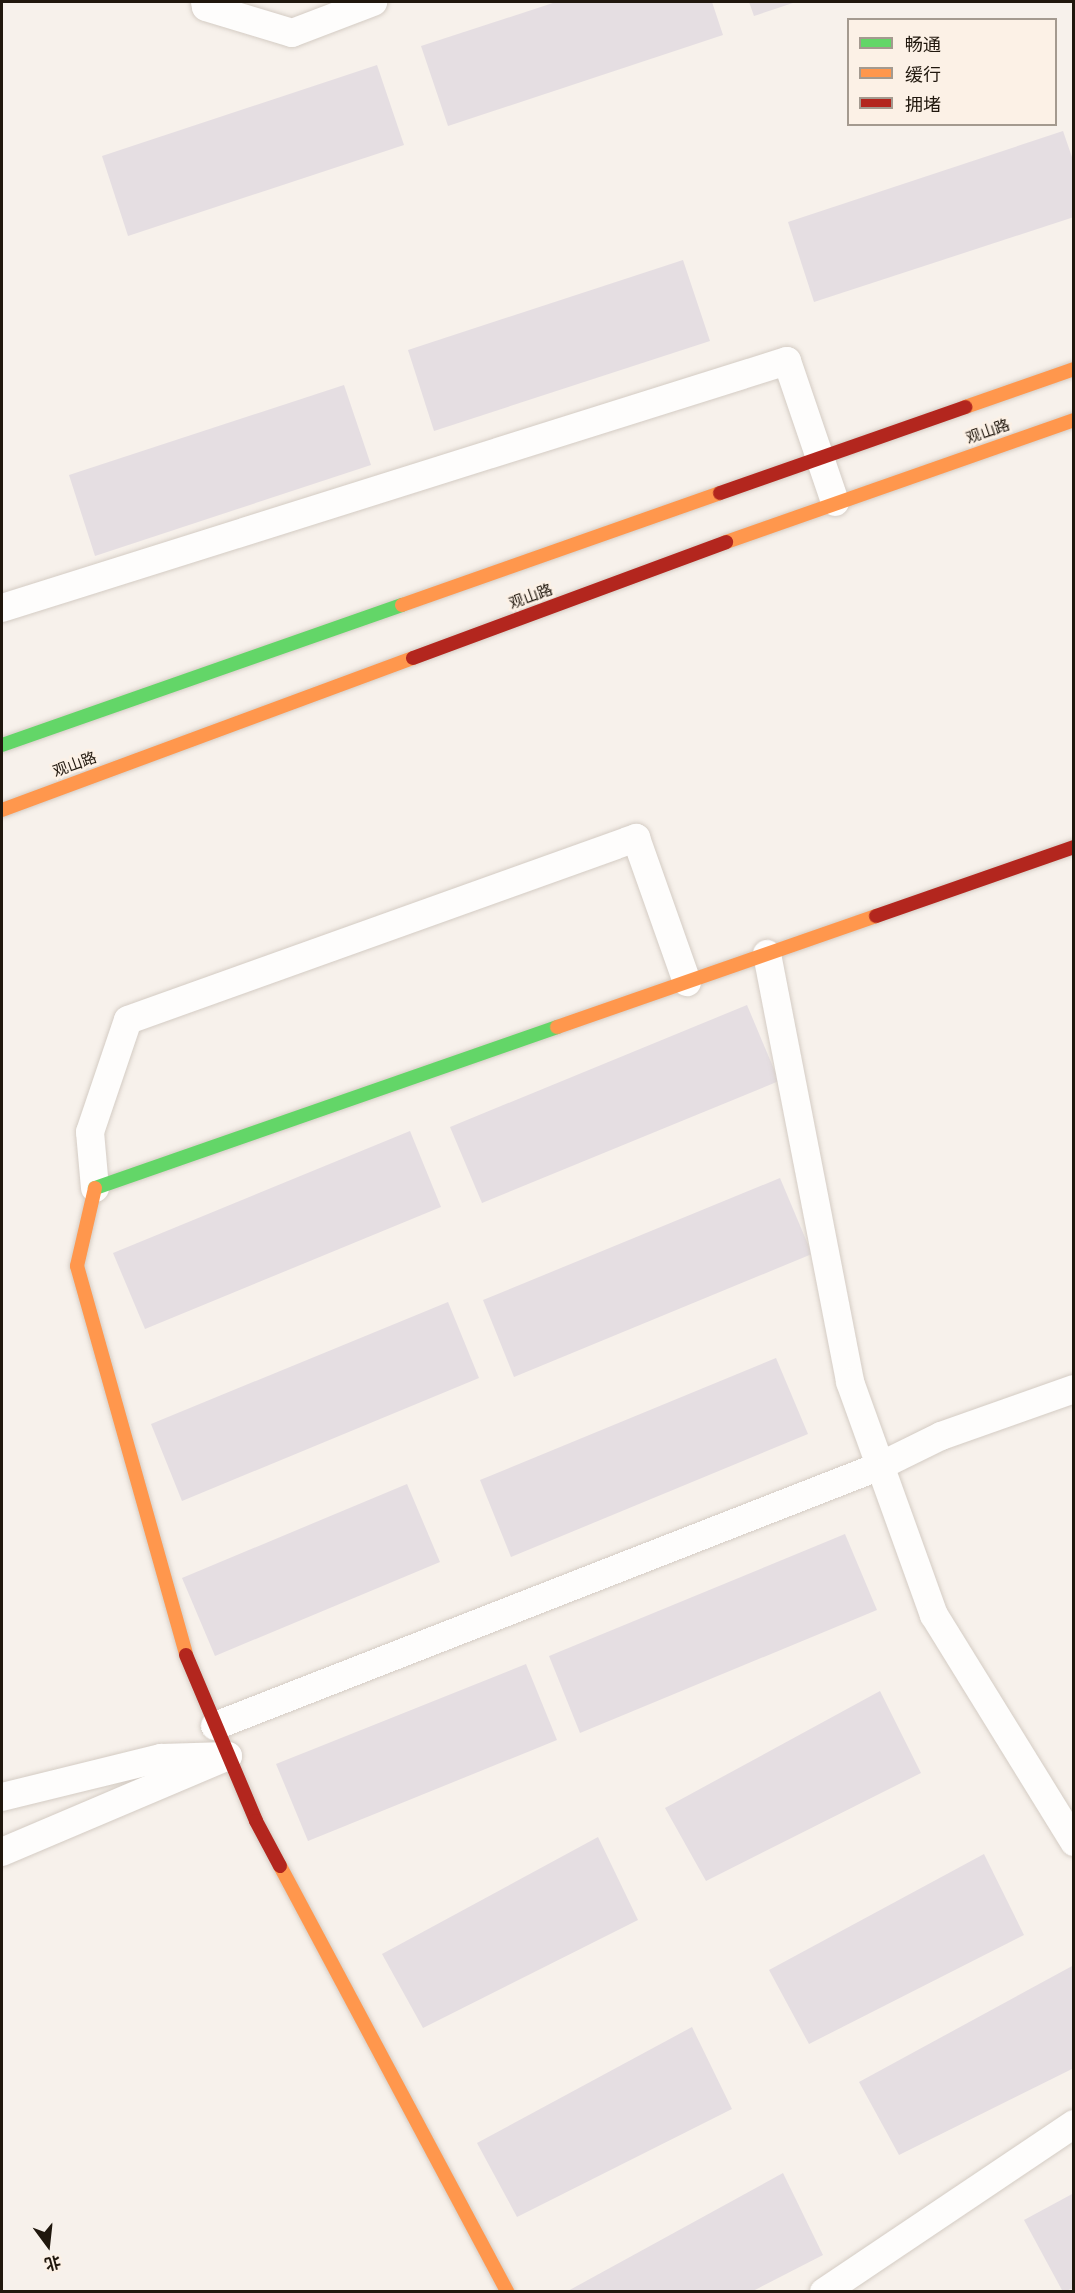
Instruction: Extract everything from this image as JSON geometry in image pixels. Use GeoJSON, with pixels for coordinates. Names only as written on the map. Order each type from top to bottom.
{"type":"FeatureCollection","features":[{"type":"Feature","properties":{"kind":"main road"},"geometry":{"type":"LineString","coordinates":[[2,745],[819,456],[1074,369]]}},
{"type":"Feature","properties":{"kind":"main road","name":"观山路"},"geometry":{"type":"LineString","coordinates":[[2,810],[835,502],[1074,420]]}},
{"type":"Feature","properties":{"kind":"main road"},"geometry":{"type":"LineString","coordinates":[[507,2292],[256,1821],[182,1646],[77,1266],[95,1188],[1074,847]]}},
{"type":"Feature","properties":{"kind":"street"},"geometry":{"type":"LineString","coordinates":[[205,2],[206,7],[292,33],[373,2]]}},
{"type":"Feature","properties":{"kind":"street"},"geometry":{"type":"LineString","coordinates":[[2,608],[787,361],[835,502]]}},
{"type":"Feature","properties":{"kind":"street"},"geometry":{"type":"LineString","coordinates":[[95,1188],[90,1132],[129,1020],[636,838],[687,982]]}},
{"type":"Feature","properties":{"kind":"street"},"geometry":{"type":"LineString","coordinates":[[767,954],[850,1382],[934,1615],[1074,1842]]}},
{"type":"Feature","properties":{"kind":"street"},"geometry":{"type":"LineString","coordinates":[[215,1726],[880,1466],[941,1436],[1074,1389]]}},
{"type":"Feature","properties":{"kind":"street"},"geometry":{"type":"LineString","coordinates":[[2,1797],[161,1758],[228,1756]]}},
{"type":"Feature","properties":{"kind":"street"},"geometry":{"type":"LineString","coordinates":[[2,1852],[228,1756]]}},
{"type":"Feature","properties":{"kind":"street"},"geometry":{"type":"LineString","coordinates":[[824,2292],[1074,2124]]}},
{"type":"Feature","properties":{"kind":"building"},"geometry":{"type":"Polygon","coordinates":[[[556,2],[712,2],[723,35],[448,126],[421,46],[556,2]]]}},
{"type":"Feature","properties":{"kind":"building"},"geometry":{"type":"Polygon","coordinates":[[[749,2],[796,2],[754,16],[749,2]]]}},
{"type":"Feature","properties":{"kind":"building"},"geometry":{"type":"Polygon","coordinates":[[[377,65],[404,145],[128,236],[102,156],[377,65]]]}},
{"type":"Feature","properties":{"kind":"building"},"geometry":{"type":"Polygon","coordinates":[[[1063,131],[1074,163],[1074,217],[814,302],[788,222],[1063,131]]]}},
{"type":"Feature","properties":{"kind":"building"},"geometry":{"type":"Polygon","coordinates":[[[683,260],[710,341],[434,431],[408,350],[683,260]]]}},
{"type":"Feature","properties":{"kind":"building"},"geometry":{"type":"Polygon","coordinates":[[[344,385],[371,465],[95,556],[69,475],[344,385]]]}},
{"type":"Feature","properties":{"kind":"building"},"geometry":{"type":"Polygon","coordinates":[[[747,1005],[779,1081],[482,1203],[450,1127],[747,1005]]]}},
{"type":"Feature","properties":{"kind":"building"},"geometry":{"type":"Polygon","coordinates":[[[410,1131],[441,1207],[145,1329],[113,1253],[410,1131]]]}},
{"type":"Feature","properties":{"kind":"building"},"geometry":{"type":"Polygon","coordinates":[[[780,1178],[812,1254],[514,1377],[483,1300],[780,1178]]]}},
{"type":"Feature","properties":{"kind":"building"},"geometry":{"type":"Polygon","coordinates":[[[448,1302],[479,1378],[182,1501],[151,1424],[448,1302]]]}},
{"type":"Feature","properties":{"kind":"building"},"geometry":{"type":"Polygon","coordinates":[[[776,1358],[808,1434],[511,1557],[480,1480],[776,1358]]]}},
{"type":"Feature","properties":{"kind":"building"},"geometry":{"type":"Polygon","coordinates":[[[407,1484],[440,1562],[215,1656],[182,1578],[407,1484]]]}},
{"type":"Feature","properties":{"kind":"building"},"geometry":{"type":"Polygon","coordinates":[[[845,1534],[877,1610],[580,1733],[549,1656],[845,1534]]]}},
{"type":"Feature","properties":{"kind":"building"},"geometry":{"type":"Polygon","coordinates":[[[526,1664],[557,1740],[308,1841],[276,1764],[526,1664]]]}},
{"type":"Feature","properties":{"kind":"building"},"geometry":{"type":"Polygon","coordinates":[[[880,1691],[921,1773],[706,1881],[665,1808],[880,1691]]]}},
{"type":"Feature","properties":{"kind":"building"},"geometry":{"type":"Polygon","coordinates":[[[598,1837],[638,1920],[423,2028],[382,1954],[598,1837]]]}},
{"type":"Feature","properties":{"kind":"building"},"geometry":{"type":"Polygon","coordinates":[[[984,1854],[1024,1935],[809,2044],[769,1970],[984,1854]]]}},
{"type":"Feature","properties":{"kind":"building"},"geometry":{"type":"Polygon","coordinates":[[[1074,1965],[1074,2068],[899,2155],[859,2082],[1074,1965]]]}},
{"type":"Feature","properties":{"kind":"building"},"geometry":{"type":"Polygon","coordinates":[[[692,2027],[732,2109],[517,2217],[477,2143],[692,2027]]]}},
{"type":"Feature","properties":{"kind":"building"},"geometry":{"type":"Polygon","coordinates":[[[783,2173],[823,2255],[751,2292],[566,2292],[783,2173]]]}},
{"type":"Feature","properties":{"kind":"building"},"geometry":{"type":"Polygon","coordinates":[[[1074,2193],[1074,2288],[1063,2292],[1024,2220],[1074,2193]]]}},
{"type":"Feature","properties":{"kind":"traffic: fast"},"geometry":{"type":"LineString","coordinates":[[2,745],[402,605]]}},
{"type":"Feature","properties":{"kind":"traffic: fast"},"geometry":{"type":"LineString","coordinates":[[95,1188],[557,1027]]}},
{"type":"Feature","properties":{"kind":"traffic: slow"},"geometry":{"type":"LineString","coordinates":[[965,407],[1074,369]]}},
{"type":"Feature","properties":{"kind":"traffic: slow"},"geometry":{"type":"LineString","coordinates":[[726,542],[1074,420]]}},
{"type":"Feature","properties":{"kind":"traffic: slow"},"geometry":{"type":"LineString","coordinates":[[402,605],[720,493]]}},
{"type":"Feature","properties":{"kind":"traffic: slow"},"geometry":{"type":"LineString","coordinates":[[2,810],[413,658]]}},
{"type":"Feature","properties":{"kind":"traffic: slow"},"geometry":{"type":"LineString","coordinates":[[557,1027],[876,916]]}},
{"type":"Feature","properties":{"kind":"traffic: slow"},"geometry":{"type":"LineString","coordinates":[[95,1188],[77,1266],[186,1655]]}},
{"type":"Feature","properties":{"kind":"traffic: slow"},"geometry":{"type":"LineString","coordinates":[[280,1866],[507,2292]]}},
{"type":"Feature","properties":{"kind":"traffic: jam"},"geometry":{"type":"LineString","coordinates":[[720,493],[965,407]]}},
{"type":"Feature","properties":{"kind":"traffic: jam"},"geometry":{"type":"LineString","coordinates":[[413,658],[726,542]]}},
{"type":"Feature","properties":{"kind":"traffic: jam"},"geometry":{"type":"LineString","coordinates":[[876,916],[1074,847]]}},
{"type":"Feature","properties":{"kind":"traffic: jam"},"geometry":{"type":"LineString","coordinates":[[186,1655],[256,1821],[280,1866]]}}]}
